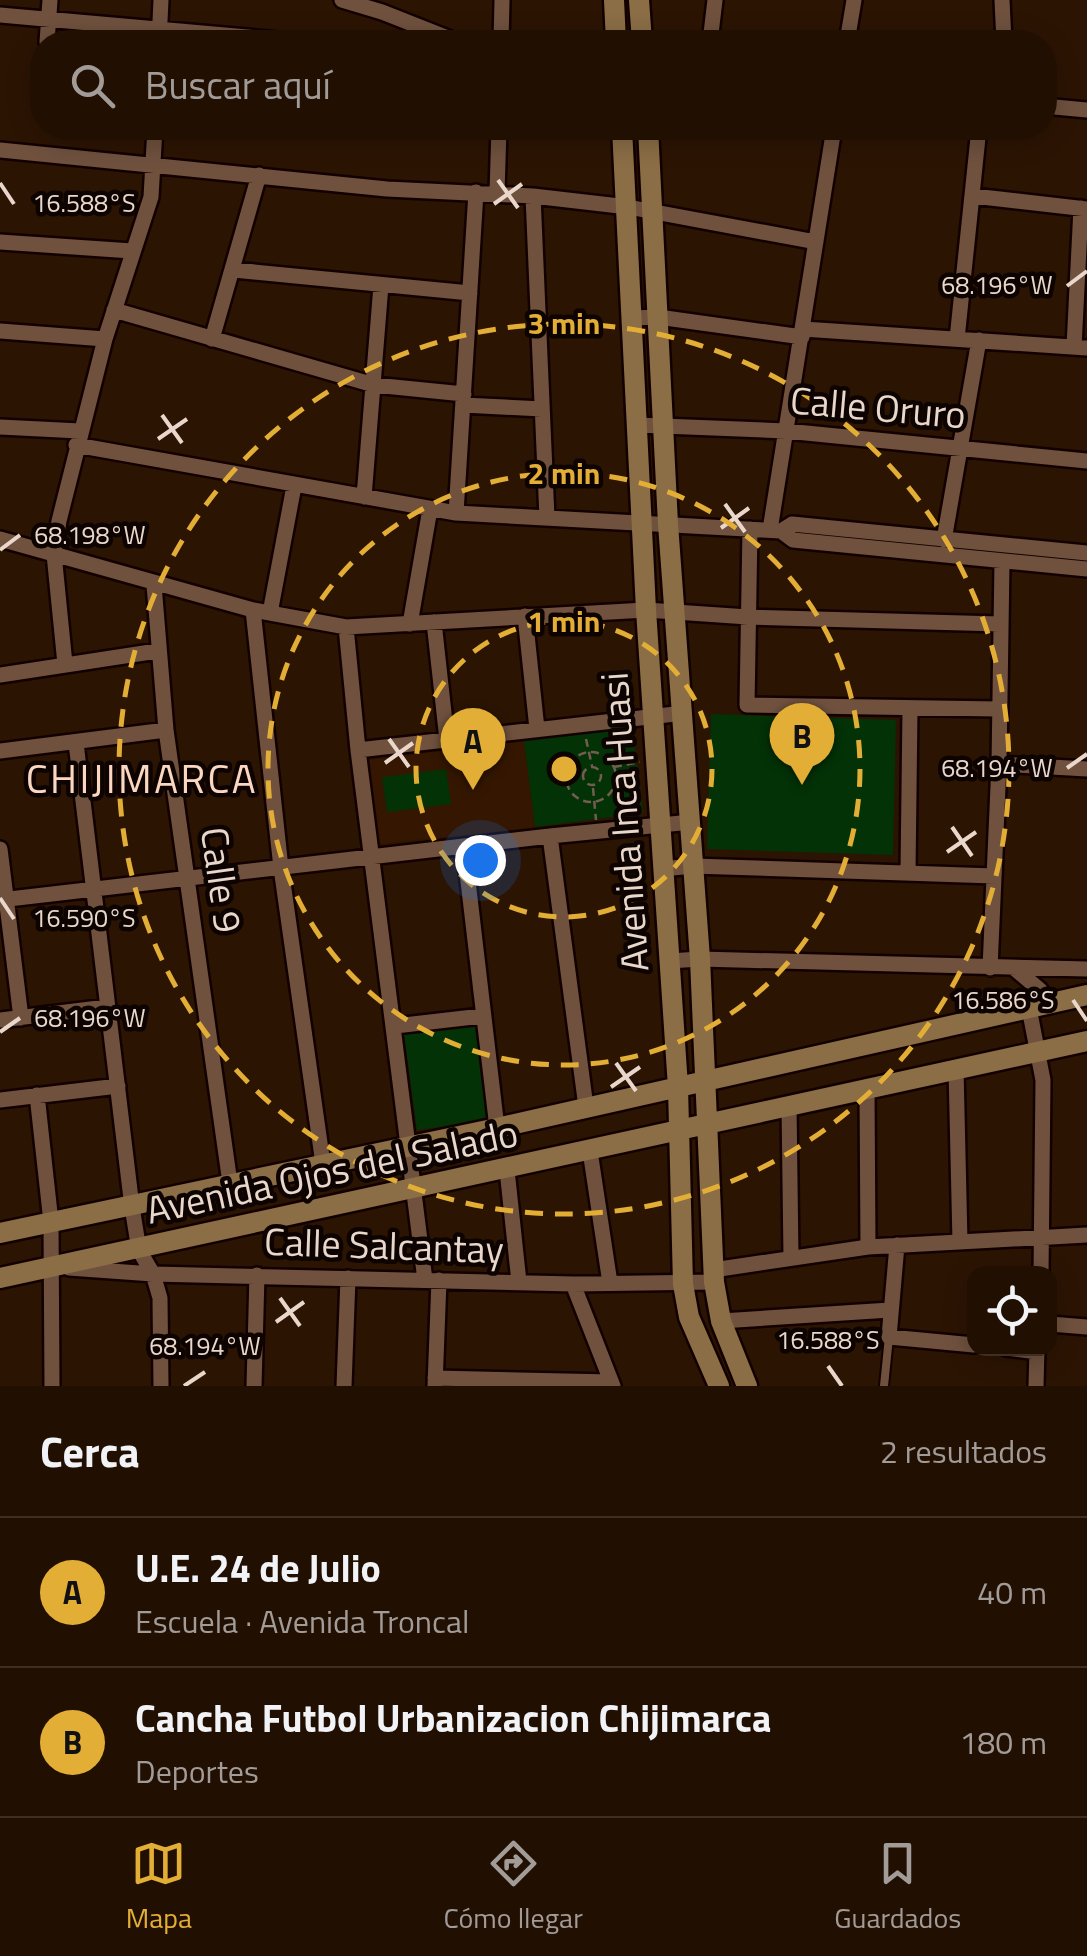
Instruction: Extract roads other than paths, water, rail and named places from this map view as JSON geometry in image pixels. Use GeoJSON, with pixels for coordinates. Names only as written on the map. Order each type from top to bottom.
{"type":"FeatureCollection","features":[{"type":"Feature","properties":{"kind":"street"},"geometry":{"type":"LineString","coordinates":[[48,30],[50,0]]}},
{"type":"Feature","properties":{"kind":"street"},"geometry":{"type":"LineString","coordinates":[[159,30],[161,0]]}},
{"type":"Feature","properties":{"kind":"street"},"geometry":{"type":"LineString","coordinates":[[342,0],[382,6],[433,30]]}},
{"type":"Feature","properties":{"kind":"street"},"geometry":{"type":"LineString","coordinates":[[501,30],[502,0]]}},
{"type":"Feature","properties":{"kind":"street"},"geometry":{"type":"LineString","coordinates":[[614,0],[615,30]]}},
{"type":"Feature","properties":{"kind":"street"},"geometry":{"type":"LineString","coordinates":[[639,0],[641,30]]}},
{"type":"Feature","properties":{"kind":"street"},"geometry":{"type":"LineString","coordinates":[[711,30],[715,0]]}},
{"type":"Feature","properties":{"kind":"street"},"geometry":{"type":"LineString","coordinates":[[849,30],[854,0]]}},
{"type":"Feature","properties":{"kind":"street"},"geometry":{"type":"LineString","coordinates":[[1002,0],[1003,30]]}},
{"type":"Feature","properties":{"kind":"street"},"geometry":{"type":"LineString","coordinates":[[0,14],[124,30]]}},
{"type":"Feature","properties":{"kind":"street"},"geometry":{"type":"LineString","coordinates":[[1057,107],[1087,110]]}},
{"type":"Feature","properties":{"kind":"street"},"geometry":{"type":"LineString","coordinates":[[65,664],[54,554],[78,438],[150,197],[154,140]]}},
{"type":"Feature","properties":{"kind":"street"},"geometry":{"type":"LineString","coordinates":[[497,193],[499,140]]}},
{"type":"Feature","properties":{"kind":"street","name":"Avenida Inca Huasi"},"geometry":{"type":"LineString","coordinates":[[623,140],[646,610],[678,1087],[683,1284],[690,1317],[719,1386]]}},
{"type":"Feature","properties":{"kind":"street","name":"Avenida Inca Huasi"},"geometry":{"type":"LineString","coordinates":[[649,140],[668,524],[707,1081],[714,1276],[721,1321],[747,1386]]}},
{"type":"Feature","properties":{"kind":"street"},"geometry":{"type":"LineString","coordinates":[[776,530],[786,431],[832,140]]}},
{"type":"Feature","properties":{"kind":"street"},"geometry":{"type":"LineString","coordinates":[[957,338],[977,140]]}},
{"type":"Feature","properties":{"kind":"street"},"geometry":{"type":"LineString","coordinates":[[0,150],[387,189],[534,196],[628,207],[816,242]]}},
{"type":"Feature","properties":{"kind":"street"},"geometry":{"type":"LineString","coordinates":[[212,339],[259,175]]}},
{"type":"Feature","properties":{"kind":"street"},"geometry":{"type":"LineString","coordinates":[[456,512],[476,192]]}},
{"type":"Feature","properties":{"kind":"street"},"geometry":{"type":"LineString","coordinates":[[534,196],[547,518]]}},
{"type":"Feature","properties":{"kind":"street"},"geometry":{"type":"LineString","coordinates":[[633,318],[802,333],[957,338],[1080,348],[1084,209],[973,196]]}},
{"type":"Feature","properties":{"kind":"street"},"geometry":{"type":"LineString","coordinates":[[0,242],[132,251]]}},
{"type":"Feature","properties":{"kind":"street"},"geometry":{"type":"LineString","coordinates":[[234,270],[470,292]]}},
{"type":"Feature","properties":{"kind":"street"},"geometry":{"type":"LineString","coordinates":[[364,497],[381,284]]}},
{"type":"Feature","properties":{"kind":"street"},"geometry":{"type":"LineString","coordinates":[[114,310],[374,385],[542,408]]}},
{"type":"Feature","properties":{"kind":"street"},"geometry":{"type":"LineString","coordinates":[[0,331],[105,339]]}},
{"type":"Feature","properties":{"kind":"street"},"geometry":{"type":"LineString","coordinates":[[944,540],[979,340]]}},
{"type":"Feature","properties":{"kind":"street","name":"Calle Oruro"},"geometry":{"type":"LineString","coordinates":[[637,425],[786,431],[1087,461]]}},
{"type":"Feature","properties":{"kind":"street"},"geometry":{"type":"LineString","coordinates":[[0,427],[78,438],[294,486],[430,509],[750,529],[776,530],[792,524],[1087,553]]}},
{"type":"Feature","properties":{"kind":"street"},"geometry":{"type":"LineString","coordinates":[[270,614],[294,486]]}},
{"type":"Feature","properties":{"kind":"street"},"geometry":{"type":"LineString","coordinates":[[410,624],[430,509]]}},
{"type":"Feature","properties":{"kind":"street"},"geometry":{"type":"LineString","coordinates":[[750,529],[747,704],[997,710]]}},
{"type":"Feature","properties":{"kind":"street"},"geometry":{"type":"LineString","coordinates":[[776,530],[792,540],[1087,568]]}},
{"type":"Feature","properties":{"kind":"street"},"geometry":{"type":"LineString","coordinates":[[0,539],[154,585],[270,614],[346,627],[646,610],[748,618],[1000,624]]}},
{"type":"Feature","properties":{"kind":"street"},"geometry":{"type":"LineString","coordinates":[[990,968],[1002,561]]}},
{"type":"Feature","properties":{"kind":"street","name":"Calle 9"},"geometry":{"type":"LineString","coordinates":[[154,585],[166,730],[230,1184]]}},
{"type":"Feature","properties":{"kind":"street"},"geometry":{"type":"LineString","coordinates":[[253,610],[280,868],[323,1164]]}},
{"type":"Feature","properties":{"kind":"street"},"geometry":{"type":"LineString","coordinates":[[525,616],[537,729]]}},
{"type":"Feature","properties":{"kind":"street"},"geometry":{"type":"LineString","coordinates":[[434,622],[447,740]]}},
{"type":"Feature","properties":{"kind":"street"},"geometry":{"type":"LineString","coordinates":[[346,627],[414,1189],[432,1280],[435,1382],[612,1384],[573,1284]]}},
{"type":"Feature","properties":{"kind":"street"},"geometry":{"type":"LineString","coordinates":[[0,675],[158,651]]}},
{"type":"Feature","properties":{"kind":"street"},"geometry":{"type":"LineString","coordinates":[[908,872],[910,710]]}},
{"type":"Feature","properties":{"kind":"street"},"geometry":{"type":"LineString","coordinates":[[358,750],[684,713]]}},
{"type":"Feature","properties":{"kind":"street"},"geometry":{"type":"LineString","coordinates":[[0,751],[166,730]]}},
{"type":"Feature","properties":{"kind":"street"},"geometry":{"type":"LineString","coordinates":[[76,743],[132,1207],[140,1250],[153,1274],[162,1312],[161,1386]]}},
{"type":"Feature","properties":{"kind":"street"},"geometry":{"type":"LineString","coordinates":[[999,764],[1087,769]]}},
{"type":"Feature","properties":{"kind":"street"},"geometry":{"type":"LineString","coordinates":[[3,900],[691,822]]}},
{"type":"Feature","properties":{"kind":"street"},"geometry":{"type":"LineString","coordinates":[[550,836],[586,1108]]}},
{"type":"Feature","properties":{"kind":"street"},"geometry":{"type":"LineString","coordinates":[[464,847],[497,1128]]}},
{"type":"Feature","properties":{"kind":"street"},"geometry":{"type":"LineString","coordinates":[[0,849],[3,900],[21,1018]]}},
{"type":"Feature","properties":{"kind":"street"},"geometry":{"type":"LineString","coordinates":[[662,870],[693,866],[994,876]]}},
{"type":"Feature","properties":{"kind":"street"},"geometry":{"type":"LineString","coordinates":[[669,961],[1087,969]]}},
{"type":"Feature","properties":{"kind":"street"},"geometry":{"type":"LineString","coordinates":[[1014,968],[1040,990],[1037,1006],[1043,1080],[1041,1266]]}},
{"type":"Feature","properties":{"kind":"street","name":"Avenida Ojos del Salado"},"geometry":{"type":"LineString","coordinates":[[0,1233],[497,1128],[1087,995]]}},
{"type":"Feature","properties":{"kind":"street"},"geometry":{"type":"LineString","coordinates":[[0,1020],[107,1007]]}},
{"type":"Feature","properties":{"kind":"street"},"geometry":{"type":"LineString","coordinates":[[395,1026],[482,1016]]}},
{"type":"Feature","properties":{"kind":"street","name":"Avenida Ojos del Salado"},"geometry":{"type":"LineString","coordinates":[[0,1278],[1087,1042]]}},
{"type":"Feature","properties":{"kind":"street"},"geometry":{"type":"LineString","coordinates":[[956,1070],[960,1242]]}},
{"type":"Feature","properties":{"kind":"street"},"geometry":{"type":"LineString","coordinates":[[0,1100],[118,1086]]}},
{"type":"Feature","properties":{"kind":"street"},"geometry":{"type":"LineString","coordinates":[[867,1089],[868,1247]]}},
{"type":"Feature","properties":{"kind":"street"},"geometry":{"type":"LineString","coordinates":[[37,1095],[52,1222],[52,1386]]}},
{"type":"Feature","properties":{"kind":"street"},"geometry":{"type":"LineString","coordinates":[[789,1105],[791,1258]]}},
{"type":"Feature","properties":{"kind":"street"},"geometry":{"type":"LineString","coordinates":[[590,1150],[610,1283]]}},
{"type":"Feature","properties":{"kind":"street"},"geometry":{"type":"LineString","coordinates":[[506,1170],[520,1282]]}},
{"type":"Feature","properties":{"kind":"street","name":"Calle Salcantay"},"geometry":{"type":"LineString","coordinates":[[52,1266],[153,1274],[683,1284],[791,1258],[868,1247],[1087,1235]]}},
{"type":"Feature","properties":{"kind":"street"},"geometry":{"type":"LineString","coordinates":[[897,1245],[890,1336],[967,1344]]}},
{"type":"Feature","properties":{"kind":"street"},"geometry":{"type":"LineString","coordinates":[[254,1386],[257,1275]]}},
{"type":"Feature","properties":{"kind":"street"},"geometry":{"type":"LineString","coordinates":[[344,1386],[348,1278]]}},
{"type":"Feature","properties":{"kind":"street"},"geometry":{"type":"LineString","coordinates":[[721,1321],[890,1310]]}},
{"type":"Feature","properties":{"kind":"street"},"geometry":{"type":"LineString","coordinates":[[1057,1325],[1087,1327]]}},
{"type":"Feature","properties":{"kind":"street"},"geometry":{"type":"LineString","coordinates":[[1036,1386],[1037,1356]]}},
{"type":"Feature","properties":{"kind":"lane"},"geometry":{"type":"LineString","coordinates":[[884,1386],[890,1336]]}},
{"type":"Feature","properties":{"kind":"place","name":"Cancha Futbol Urbanizacion Chijimarca"},"geometry":{"type":"Point","coordinates":[802,785]}},
{"type":"Feature","properties":{"kind":"place","name":"U.E. 24 de Julio"},"geometry":{"type":"Point","coordinates":[473,790]}},
{"type":"Feature","properties":{"kind":"district","name":"CHIJIMARCA"},"geometry":{"type":"Point","coordinates":[142,779]}}]}
